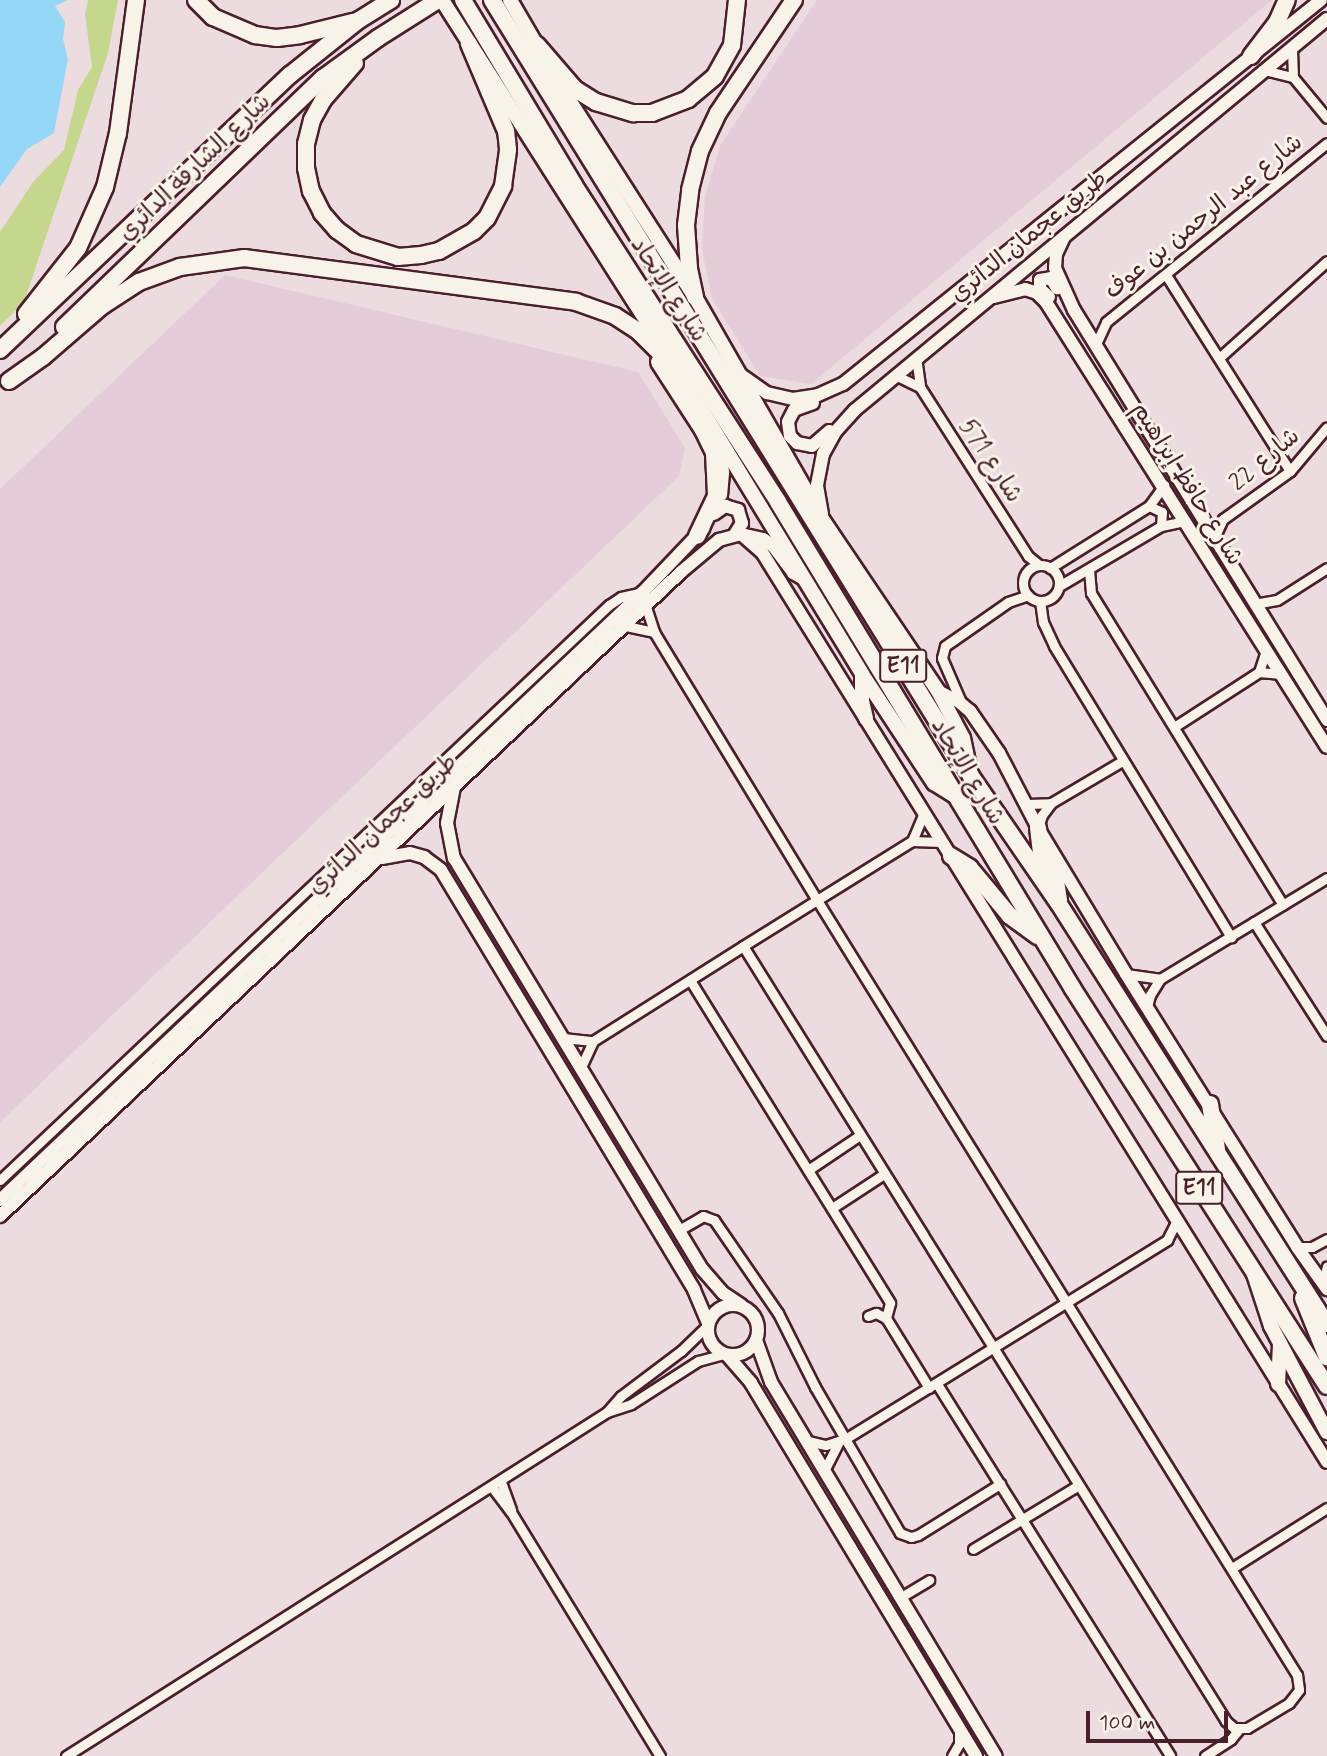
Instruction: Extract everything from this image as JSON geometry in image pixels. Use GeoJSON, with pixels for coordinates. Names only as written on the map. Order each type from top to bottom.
{"type":"FeatureCollection","features":[{"type":"Feature","properties":{"kind":"highway"},"geometry":{"type":"LineString","coordinates":[[0,343],[58,276],[94,218],[118,133],[136,0]]}},
{"type":"Feature","properties":{"kind":"highway"},"geometry":{"type":"LineString","coordinates":[[196,0],[213,17],[255,36],[277,38],[300,35],[359,20]]}},
{"type":"Feature","properties":{"kind":"highway","name":"شارع الشارقة الدائري"},"geometry":{"type":"LineString","coordinates":[[0,350],[283,82],[359,20],[391,0]]}},
{"type":"Feature","properties":{"kind":"highway","name":"شارع الشارقة الدائري"},"geometry":{"type":"LineString","coordinates":[[4,385],[306,93],[378,38],[440,0]]}},
{"type":"Feature","properties":{"kind":"highway","name":"شارع الإتحاد"},"geometry":{"type":"LineString","coordinates":[[463,0],[574,185],[778,502],[1042,938],[1327,1386]]}},
{"type":"Feature","properties":{"kind":"highway","name":"شارع الإتحاد"},"geometry":{"type":"LineString","coordinates":[[492,0],[971,776],[1059,904],[1327,1324]]}},
{"type":"Feature","properties":{"kind":"highway"},"geometry":{"type":"LineString","coordinates":[[537,45],[575,89],[596,102],[633,113],[652,113],[688,99],[715,76],[733,45],[737,0]]}},
{"type":"Feature","properties":{"kind":"highway"},"geometry":{"type":"LineString","coordinates":[[695,297],[689,268],[686,225],[690,190],[700,151],[722,107],[794,0]]}},
{"type":"Feature","properties":{"kind":"highway"},"geometry":{"type":"LineString","coordinates":[[1251,56],[1277,22],[1287,0]]}},
{"type":"Feature","properties":{"kind":"highway"},"geometry":{"type":"LineString","coordinates":[[378,38],[323,100],[312,120],[306,144],[306,168],[311,191],[322,213],[337,230],[356,244],[398,257],[439,251],[460,242],[487,218],[503,186],[508,149],[506,131],[470,44]]}},
{"type":"Feature","properties":{"kind":"highway"},"geometry":{"type":"LineString","coordinates":[[4,385],[120,293],[160,274],[202,262],[265,260],[576,302],[615,317],[650,341],[678,371]]}},
{"type":"Feature","properties":{"kind":"highway"},"geometry":{"type":"LineString","coordinates":[[522,296],[606,320],[638,340],[656,358],[704,430],[714,453],[716,496],[712,511],[697,536]]}},
{"type":"Feature","properties":{"kind":"highway"},"geometry":{"type":"LineString","coordinates":[[1038,828],[1041,851],[1058,886],[1059,904]]}},
{"type":"Feature","properties":{"kind":"highway"},"geometry":{"type":"LineString","coordinates":[[951,856],[976,873],[1010,916],[1042,938]]}},
{"type":"Feature","properties":{"kind":"highway"},"geometry":{"type":"LineString","coordinates":[[1210,1104],[1218,1155]]}},
{"type":"Feature","properties":{"kind":"highway"},"geometry":{"type":"LineString","coordinates":[[1298,1281],[1308,1314],[1327,1357]]}},
{"type":"Feature","properties":{"kind":"main road"},"geometry":{"type":"LineString","coordinates":[[440,0],[678,371],[862,674],[934,783],[943,792],[955,796]]}},
{"type":"Feature","properties":{"kind":"main road"},"geometry":{"type":"LineString","coordinates":[[510,0],[695,297],[824,522],[937,691],[963,738],[971,776]]}},
{"type":"Feature","properties":{"kind":"main road","name":"طريق عجمان الدائري"},"geometry":{"type":"LineString","coordinates":[[736,371],[767,393],[793,399],[826,392],[864,369],[1109,168],[1321,0]]}},
{"type":"Feature","properties":{"kind":"main road","name":"طريق عجمان الدائري"},"geometry":{"type":"LineString","coordinates":[[824,522],[817,485],[823,454],[836,431],[868,397],[1327,19]]}},
{"type":"Feature","properties":{"kind":"main road","name":"شارع حافظ إبراهيم"},"geometry":{"type":"LineString","coordinates":[[1065,233],[1056,254],[1055,268],[1074,310],[1327,720]]}},
{"type":"Feature","properties":{"kind":"main road"},"geometry":{"type":"LineString","coordinates":[[1066,330],[1057,308],[1040,289],[1040,280],[1051,278],[1074,310]]}},
{"type":"Feature","properties":{"kind":"main road","name":"شارع حافظ إبراهيم"},"geometry":{"type":"LineString","coordinates":[[984,301],[1014,290],[1031,290],[1046,302],[1327,747]]}},
{"type":"Feature","properties":{"kind":"main road"},"geometry":{"type":"LineString","coordinates":[[864,369],[858,379],[835,395],[794,410],[788,422],[790,436],[802,445],[817,444],[845,413],[868,397]]}},
{"type":"Feature","properties":{"kind":"main road","name":"طريق عجمان الدائري"},"geometry":{"type":"LineString","coordinates":[[0,1200],[643,592],[697,536],[714,514],[723,484],[718,436]]}},
{"type":"Feature","properties":{"kind":"main road"},"geometry":{"type":"LineString","coordinates":[[714,514],[725,506],[738,510],[743,523],[738,534]]}},
{"type":"Feature","properties":{"kind":"main road"},"geometry":{"type":"LineString","coordinates":[[738,534],[768,542],[793,573],[807,580]]}},
{"type":"Feature","properties":{"kind":"main road"},"geometry":{"type":"LineString","coordinates":[[738,534],[759,547],[1327,1462]]}},
{"type":"Feature","properties":{"kind":"main road","name":"طريق عجمان الدائري"},"geometry":{"type":"LineString","coordinates":[[0,1216],[696,558],[719,540],[738,534]]}},
{"type":"Feature","properties":{"kind":"main road"},"geometry":{"type":"LineString","coordinates":[[862,674],[862,701],[866,719]]}},
{"type":"Feature","properties":{"kind":"main road"},"geometry":{"type":"LineString","coordinates":[[937,691],[961,702],[999,753],[1038,828],[1126,974],[1210,1104],[1297,1247],[1325,1286]]}},
{"type":"Feature","properties":{"kind":"main road"},"geometry":{"type":"LineString","coordinates":[[454,787],[447,823],[451,849],[708,1278],[755,1317],[758,1328],[756,1340],[771,1382],[996,1756]]}},
{"type":"Feature","properties":{"kind":"main road"},"geometry":{"type":"LineString","coordinates":[[378,859],[410,853],[436,865],[694,1290],[708,1324],[709,1340],[751,1383],[976,1756]]}},
{"type":"Feature","properties":{"kind":"main road"},"geometry":{"type":"LineString","coordinates":[[488,948],[495,946],[503,949],[514,966],[523,971]]}},
{"type":"Feature","properties":{"kind":"main road"},"geometry":{"type":"LineString","coordinates":[[1254,1273],[1266,1313],[1327,1432]]}},
{"type":"Feature","properties":{"kind":"main road"},"geometry":{"type":"LineString","coordinates":[[708,1324],[718,1309],[729,1304],[741,1306]]}},
{"type":"Feature","properties":{"kind":"main road"},"geometry":{"type":"LineString","coordinates":[[725,1354],[744,1352],[756,1340]]}},
{"type":"Feature","properties":{"kind":"main road"},"geometry":{"type":"LineString","coordinates":[[1278,1384],[1280,1342]]}},
{"type":"Feature","properties":{"kind":"street"},"geometry":{"type":"LineString","coordinates":[[1292,48],[1293,77]]}},
{"type":"Feature","properties":{"kind":"street"},"geometry":{"type":"LineString","coordinates":[[1264,70],[1293,77],[1327,118]]}},
{"type":"Feature","properties":{"kind":"street","name":"شارع عبد الرحمن بن عوف"},"geometry":{"type":"LineString","coordinates":[[1095,346],[1106,322],[1327,143]]}},
{"type":"Feature","properties":{"kind":"street"},"geometry":{"type":"LineString","coordinates":[[1219,358],[1327,261]]}},
{"type":"Feature","properties":{"kind":"street"},"geometry":{"type":"LineString","coordinates":[[1166,275],[1290,471]]}},
{"type":"Feature","properties":{"kind":"street","name":"شارع عبد الرحمن بن عوف"},"geometry":{"type":"LineString","coordinates":[[1081,323],[1106,322]]}},
{"type":"Feature","properties":{"kind":"street","name":"شارع 571"},"geometry":{"type":"LineString","coordinates":[[916,357],[920,387],[1034,568]]}},
{"type":"Feature","properties":{"kind":"street"},"geometry":{"type":"LineString","coordinates":[[895,375],[920,387]]}},
{"type":"Feature","properties":{"kind":"street","name":"شارع 22"},"geometry":{"type":"LineString","coordinates":[[1214,538],[1223,519],[1290,471],[1313,447],[1327,427]]}},
{"type":"Feature","properties":{"kind":"street"},"geometry":{"type":"LineString","coordinates":[[1028,596],[1023,585],[1034,568],[1050,568],[1149,506],[1164,485]]}},
{"type":"Feature","properties":{"kind":"street"},"geometry":{"type":"LineString","coordinates":[[1149,506],[1162,512],[1161,526]]}},
{"type":"Feature","properties":{"kind":"street","name":"شارع 22"},"geometry":{"type":"LineString","coordinates":[[1200,517],[1223,519]]}},
{"type":"Feature","properties":{"kind":"street"},"geometry":{"type":"LineString","coordinates":[[1059,586],[1161,526],[1185,520]]}},
{"type":"Feature","properties":{"kind":"street"},"geometry":{"type":"LineString","coordinates":[[961,702],[942,658],[945,646],[1008,603],[1028,596],[1040,601],[1054,596],[1059,586],[1058,576],[1050,568]]}},
{"type":"Feature","properties":{"kind":"street"},"geometry":{"type":"LineString","coordinates":[[1089,570],[1091,593]]}},
{"type":"Feature","properties":{"kind":"street"},"geometry":{"type":"LineString","coordinates":[[1254,604],[1278,600],[1325,573]]}},
{"type":"Feature","properties":{"kind":"street"},"geometry":{"type":"LineString","coordinates":[[1073,580],[1091,593],[1283,905]]}},
{"type":"Feature","properties":{"kind":"street"},"geometry":{"type":"LineString","coordinates":[[0,1180],[609,605],[621,597],[643,592]]}},
{"type":"Feature","properties":{"kind":"street"},"geometry":{"type":"LineString","coordinates":[[1267,625],[1278,600]]}},
{"type":"Feature","properties":{"kind":"street"},"geometry":{"type":"LineString","coordinates":[[1040,601],[1043,622],[1054,646],[1231,937]]}},
{"type":"Feature","properties":{"kind":"street"},"geometry":{"type":"LineString","coordinates":[[646,607],[654,632],[817,900],[1297,1675],[1300,1685],[1297,1696],[1250,1726],[1239,1729],[1231,1739],[1205,1756]]}},
{"type":"Feature","properties":{"kind":"street"},"geometry":{"type":"LineString","coordinates":[[626,625],[654,632]]}},
{"type":"Feature","properties":{"kind":"street"},"geometry":{"type":"LineString","coordinates":[[1174,727],[1258,672],[1266,650]]}},
{"type":"Feature","properties":{"kind":"street"},"geometry":{"type":"LineString","coordinates":[[1258,672],[1281,674]]}},
{"type":"Feature","properties":{"kind":"street"},"geometry":{"type":"LineString","coordinates":[[1038,828],[1042,815],[1051,803],[1122,761]]}},
{"type":"Feature","properties":{"kind":"street"},"geometry":{"type":"LineString","coordinates":[[1027,804],[1051,803]]}},
{"type":"Feature","properties":{"kind":"street"},"geometry":{"type":"LineString","coordinates":[[912,841],[924,813]]}},
{"type":"Feature","properties":{"kind":"street"},"geometry":{"type":"LineString","coordinates":[[581,1067],[593,1041],[743,946],[912,841],[942,842]]}},
{"type":"Feature","properties":{"kind":"street"},"geometry":{"type":"LineString","coordinates":[[1147,1007],[1150,995],[1160,979],[1327,878]]}},
{"type":"Feature","properties":{"kind":"street"},"geometry":{"type":"LineString","coordinates":[[1254,922],[1327,1036]]}},
{"type":"Feature","properties":{"kind":"street"},"geometry":{"type":"LineString","coordinates":[[743,946],[1077,1486],[1226,1721],[1239,1729]]}},
{"type":"Feature","properties":{"kind":"street"},"geometry":{"type":"LineString","coordinates":[[1126,974],[1160,979]]}},
{"type":"Feature","properties":{"kind":"street"},"geometry":{"type":"LineString","coordinates":[[690,980],[890,1303],[886,1318]]}},
{"type":"Feature","properties":{"kind":"street"},"geometry":{"type":"LineString","coordinates":[[563,1038],[593,1041]]}},
{"type":"Feature","properties":{"kind":"street"},"geometry":{"type":"LineString","coordinates":[[808,1170],[860,1135]]}},
{"type":"Feature","properties":{"kind":"street"},"geometry":{"type":"LineString","coordinates":[[832,1208],[884,1174]]}},
{"type":"Feature","properties":{"kind":"street"},"geometry":{"type":"LineString","coordinates":[[679,1230],[703,1216],[714,1220],[778,1313],[842,1440],[898,1530],[907,1537],[918,1535],[1000,1484]]}},
{"type":"Feature","properties":{"kind":"street"},"geometry":{"type":"LineString","coordinates":[[808,1441],[820,1445],[842,1440],[933,1386],[1167,1240],[1177,1220]]}},
{"type":"Feature","properties":{"kind":"street"},"geometry":{"type":"LineString","coordinates":[[1167,1240],[1190,1242]]}},
{"type":"Feature","properties":{"kind":"street"},"geometry":{"type":"LineString","coordinates":[[1297,1247],[1312,1247],[1327,1240]]}},
{"type":"Feature","properties":{"kind":"street"},"geometry":{"type":"LineString","coordinates":[[1325,1286],[1327,1266]]}},
{"type":"Feature","properties":{"kind":"street"},"geometry":{"type":"LineString","coordinates":[[868,1316],[876,1312],[886,1318],[933,1386],[1000,1484],[1170,1756]]}},
{"type":"Feature","properties":{"kind":"street"},"geometry":{"type":"LineString","coordinates":[[607,1412],[621,1396],[681,1351],[708,1324]]}},
{"type":"Feature","properties":{"kind":"street"},"geometry":{"type":"LineString","coordinates":[[66,1756],[497,1485],[607,1412],[631,1404],[698,1361],[725,1354]]}},
{"type":"Feature","properties":{"kind":"street"},"geometry":{"type":"LineString","coordinates":[[825,1469],[842,1440]]}},
{"type":"Feature","properties":{"kind":"street"},"geometry":{"type":"LineString","coordinates":[[497,1485],[660,1756]]}},
{"type":"Feature","properties":{"kind":"street"},"geometry":{"type":"LineString","coordinates":[[973,1549],[1077,1486]]}},
{"type":"Feature","properties":{"kind":"street"},"geometry":{"type":"LineString","coordinates":[[1232,1568],[1327,1508]]}},
{"type":"Feature","properties":{"kind":"street"},"geometry":{"type":"LineString","coordinates":[[901,1597],[929,1580]]}},
{"type":"Feature","properties":{"kind":"street"},"geometry":{"type":"LineString","coordinates":[[952,1756],[959,1744],[958,1728]]}},
{"type":"Feature","properties":{"kind":"shaded area"},"geometry":{"type":"Polygon","coordinates":[[[817,0],[1272,0],[811,384],[760,376],[712,298],[702,250],[705,197],[720,146],[817,0]]]}},
{"type":"Feature","properties":{"kind":"shaded area"},"geometry":{"type":"Polygon","coordinates":[[[225,275],[638,372],[685,448],[679,476],[0,1122],[0,489],[225,275]]]}},
{"type":"Feature","properties":{"kind":"green space"},"geometry":{"type":"Polygon","coordinates":[[[88,0],[118,0],[108,53],[24,302],[0,326],[0,232],[33,182],[64,150],[78,90],[92,67],[85,14],[88,0]]]}},
{"type":"Feature","properties":{"kind":"water"},"geometry":{"type":"Polygon","coordinates":[[[0,0],[68,0],[55,6],[65,22],[63,39],[68,59],[54,133],[27,149],[0,187],[0,0]]]}}]}
